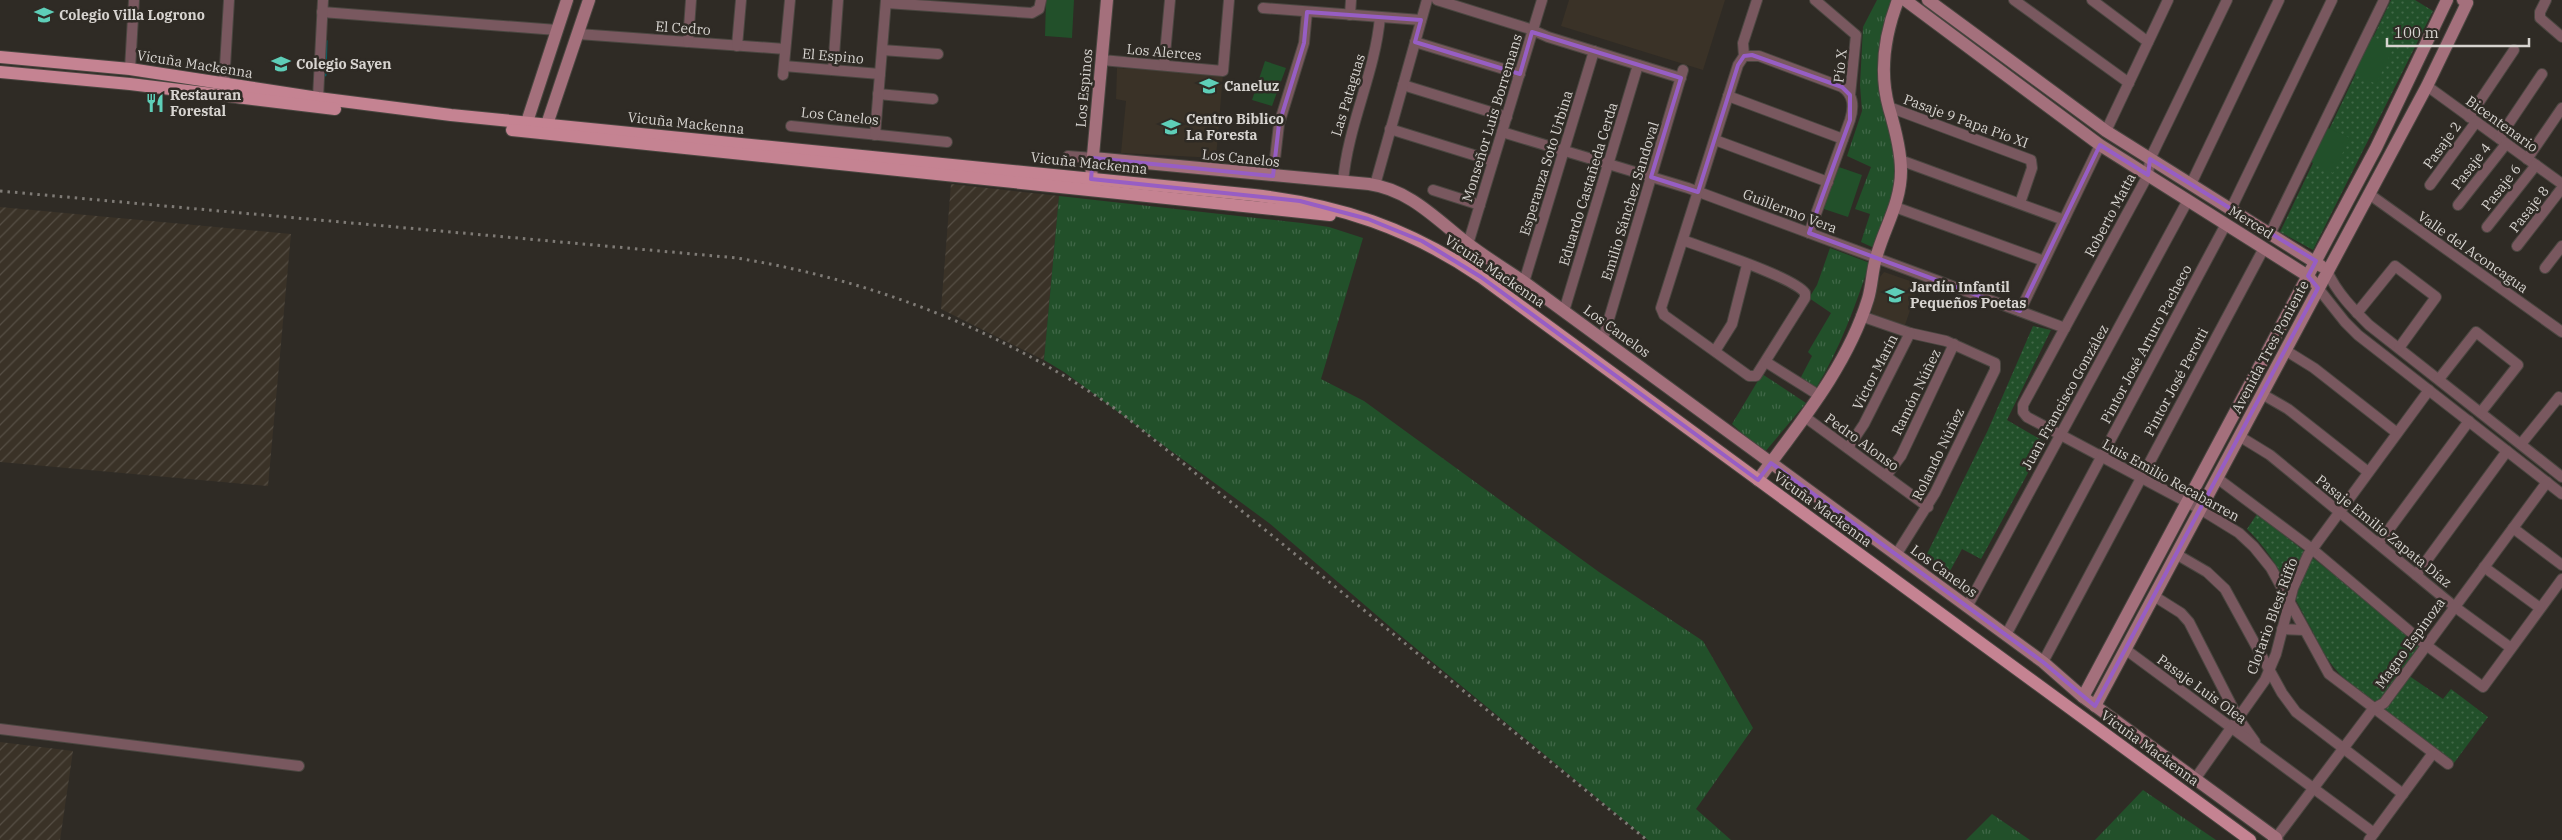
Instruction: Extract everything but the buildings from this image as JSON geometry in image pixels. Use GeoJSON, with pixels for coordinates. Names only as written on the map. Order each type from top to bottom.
{"type":"FeatureCollection","features":[{"type":"Feature","properties":{"kind":"main road","name":"Vicuña Mackenna"},"geometry":{"type":"LineString","coordinates":[[0,57],[130,69],[525,127]]}},
{"type":"Feature","properties":{"kind":"main road","name":"Vicuña Mackenna"},"geometry":{"type":"LineString","coordinates":[[0,72],[1091,185],[1277,198],[1324,206],[1368,219],[1422,241],[1468,268],[2250,840]]}},
{"type":"Feature","properties":{"kind":"street"},"geometry":{"type":"LineString","coordinates":[[130,69],[134,0]]}},
{"type":"Feature","properties":{"kind":"street"},"geometry":{"type":"LineString","coordinates":[[224,83],[229,0]]}},
{"type":"Feature","properties":{"kind":"street"},"geometry":{"type":"LineString","coordinates":[[318,98],[322,0]]}},
{"type":"Feature","properties":{"kind":"street"},"geometry":{"type":"LineString","coordinates":[[525,127],[567,0]]}},
{"type":"Feature","properties":{"kind":"street"},"geometry":{"type":"LineString","coordinates":[[546,129],[589,0]]}},
{"type":"Feature","properties":{"kind":"street"},"geometry":{"type":"LineString","coordinates":[[688,42],[691,0]]}},
{"type":"Feature","properties":{"kind":"street"},"geometry":{"type":"LineString","coordinates":[[737,46],[741,0]]}},
{"type":"Feature","properties":{"kind":"street"},"geometry":{"type":"LineString","coordinates":[[785,49],[790,0]]}},
{"type":"Feature","properties":{"kind":"street"},"geometry":{"type":"LineString","coordinates":[[832,70],[838,0]]}},
{"type":"Feature","properties":{"kind":"street"},"geometry":{"type":"LineString","coordinates":[[874,135],[886,1],[1032,13],[1039,9],[1041,0]]}},
{"type":"Feature","properties":{"kind":"street","name":"Los Espinos"},"geometry":{"type":"LineString","coordinates":[[1091,185],[1107,0]]}},
{"type":"Feature","properties":{"kind":"street"},"geometry":{"type":"LineString","coordinates":[[1164,65],[1170,0]]}},
{"type":"Feature","properties":{"kind":"street","name":"Los Alerces"},"geometry":{"type":"LineString","coordinates":[[1102,60],[1223,71],[1229,0]]}},
{"type":"Feature","properties":{"kind":"street"},"geometry":{"type":"LineString","coordinates":[[1350,15],[1351,0]]}},
{"type":"Feature","properties":{"kind":"street"},"geometry":{"type":"LineString","coordinates":[[1375,185],[1427,0]]}},
{"type":"Feature","properties":{"kind":"street"},"geometry":{"type":"LineString","coordinates":[[1437,0],[1638,65]]}},
{"type":"Feature","properties":{"kind":"street","name":"Monseñor Luis Borremans"},"geometry":{"type":"LineString","coordinates":[[1468,244],[1542,0]]}},
{"type":"Feature","properties":{"kind":"street"},"geometry":{"type":"LineString","coordinates":[[1683,240],[1792,284],[1805,293],[1804,298],[1758,375],[1753,377],[1662,311],[1683,240],[1728,96],[1739,62],[1744,56],[1743,43],[1757,0]]}},
{"type":"Feature","properties":{"kind":"street","name":"Pío X"},"geometry":{"type":"LineString","coordinates":[[1815,0],[1856,35],[1850,95]]}},
{"type":"Feature","properties":{"kind":"street"},"geometry":{"type":"LineString","coordinates":[[1758,480],[1820,396],[1861,316],[1868,299],[1875,258],[1895,207],[1901,172],[1884,73],[1885,48],[1898,0]]}},
{"type":"Feature","properties":{"kind":"street","name":"Merced"},"geometry":{"type":"LineString","coordinates":[[1905,0],[2100,145],[2308,276],[2353,330],[2562,494]]}},
{"type":"Feature","properties":{"kind":"street"},"geometry":{"type":"LineString","coordinates":[[2014,0],[2129,83]]}},
{"type":"Feature","properties":{"kind":"street"},"geometry":{"type":"LineString","coordinates":[[2092,0],[2148,42]]}},
{"type":"Feature","properties":{"kind":"street"},"geometry":{"type":"LineString","coordinates":[[2106,131],[2168,0]]}},
{"type":"Feature","properties":{"kind":"street","name":"Roberto Matta"},"geometry":{"type":"LineString","coordinates":[[2023,412],[2023,405],[2148,175],[2150,159],[2228,0]]}},
{"type":"Feature","properties":{"kind":"street"},"geometry":{"type":"LineString","coordinates":[[2190,184],[2280,0]]}},
{"type":"Feature","properties":{"kind":"street"},"geometry":{"type":"LineString","coordinates":[[2230,209],[2332,0]]}},
{"type":"Feature","properties":{"kind":"street"},"geometry":{"type":"LineString","coordinates":[[2270,234],[2384,0]]}},
{"type":"Feature","properties":{"kind":"street"},"geometry":{"type":"LineString","coordinates":[[2546,0],[2540,12],[2540,18],[2562,37]]}},
{"type":"Feature","properties":{"kind":"street","name":"Merced"},"geometry":{"type":"LineString","coordinates":[[1931,1],[2106,131],[2316,261],[2327,272],[2332,282],[2357,313],[2562,477]]}},
{"type":"Feature","properties":{"kind":"street","name":"Avenida Tres Poniente"},"geometry":{"type":"LineString","coordinates":[[2083,697],[2376,148],[2443,1]]}},
{"type":"Feature","properties":{"kind":"street","name":"Avenida Tres Poniente"},"geometry":{"type":"LineString","coordinates":[[2095,706],[2427,86],[2466,1]]}},
{"type":"Feature","properties":{"kind":"street"},"geometry":{"type":"LineString","coordinates":[[1263,8],[1421,20]]}},
{"type":"Feature","properties":{"kind":"street"},"geometry":{"type":"LineString","coordinates":[[322,12],[557,30]]}},
{"type":"Feature","properties":{"kind":"street"},"geometry":{"type":"LineString","coordinates":[[1273,176],[1279,124],[1304,43],[1307,12]]}},
{"type":"Feature","properties":{"kind":"street","name":"Las Pataguas"},"geometry":{"type":"LineString","coordinates":[[1343,182],[1349,140],[1376,51],[1380,17]]}},
{"type":"Feature","properties":{"kind":"street","name":"El Cedro"},"geometry":{"type":"LineString","coordinates":[[578,34],[785,49]]}},
{"type":"Feature","properties":{"kind":"street"},"geometry":{"type":"LineString","coordinates":[[1415,42],[1520,74]]}},
{"type":"Feature","properties":{"kind":"street","name":"El Espino"},"geometry":{"type":"LineString","coordinates":[[785,49],[783,70],[832,70],[880,74]]}},
{"type":"Feature","properties":{"kind":"street"},"geometry":{"type":"LineString","coordinates":[[882,50],[938,54]]}},
{"type":"Feature","properties":{"kind":"street","name":"Pasaje 2"},"geometry":{"type":"LineString","coordinates":[[2430,185],[2473,119],[2514,50]]}},
{"type":"Feature","properties":{"kind":"street","name":"Esperanza Soto Urbina"},"geometry":{"type":"LineString","coordinates":[[1524,282],[1594,52]]}},
{"type":"Feature","properties":{"kind":"street"},"geometry":{"type":"LineString","coordinates":[[1744,56],[1759,56],[1842,86],[1850,95],[1852,113],[1809,233]]}},
{"type":"Feature","properties":{"kind":"street","name":"Emilio Sánchez Sandoval"},"geometry":{"type":"LineString","coordinates":[[1603,339],[1682,74],[1638,65]]}},
{"type":"Feature","properties":{"kind":"street","name":"Eduardo Castañeda Cerda"},"geometry":{"type":"LineString","coordinates":[[1564,311],[1638,65]]}},
{"type":"Feature","properties":{"kind":"street","name":"Pasaje 4"},"geometry":{"type":"LineString","coordinates":[[2458,205],[2502,141],[2542,74]]}},
{"type":"Feature","properties":{"kind":"street"},"geometry":{"type":"LineString","coordinates":[[1403,85],[1506,117]]}},
{"type":"Feature","properties":{"kind":"street","name":"Bicentenario"},"geometry":{"type":"LineString","coordinates":[[2427,86],[2531,162],[2561,181]]}},
{"type":"Feature","properties":{"kind":"street"},"geometry":{"type":"LineString","coordinates":[[878,94],[933,99]]}},
{"type":"Feature","properties":{"kind":"street"},"geometry":{"type":"LineString","coordinates":[[1728,96],[1844,139]]}},
{"type":"Feature","properties":{"kind":"street","name":"Pasaje 9 Papa Pío XI"},"geometry":{"type":"LineString","coordinates":[[1889,107],[2029,158],[2032,162],[2020,203]]}},
{"type":"Feature","properties":{"kind":"street","name":"Pasaje 6"},"geometry":{"type":"LineString","coordinates":[[2487,227],[2531,162],[2562,108]]}},
{"type":"Feature","properties":{"kind":"street","name":"Los Canelos"},"geometry":{"type":"LineString","coordinates":[[791,126],[947,142]]}},
{"type":"Feature","properties":{"kind":"street"},"geometry":{"type":"LineString","coordinates":[[1390,129],[1493,161]]}},
{"type":"Feature","properties":{"kind":"street","name":"Guillermo Vera"},"geometry":{"type":"LineString","coordinates":[[1502,132],[1652,176],[1698,192],[2065,328]]}},
{"type":"Feature","properties":{"kind":"street"},"geometry":{"type":"LineString","coordinates":[[1715,140],[1828,182]]}},
{"type":"Feature","properties":{"kind":"street"},"geometry":{"type":"LineString","coordinates":[[2020,311],[2100,145]]}},
{"type":"Feature","properties":{"kind":"street"},"geometry":{"type":"LineString","coordinates":[[2376,148],[2390,155]]}},
{"type":"Feature","properties":{"kind":"street","name":"Los Canelos"},"geometry":{"type":"LineString","coordinates":[[1068,156],[1375,185],[1408,197],[1468,244],[1603,339],[2043,662],[2083,697]]}},
{"type":"Feature","properties":{"kind":"street"},"geometry":{"type":"LineString","coordinates":[[1900,160],[2064,220]]}},
{"type":"Feature","properties":{"kind":"street","name":"Pasaje 8"},"geometry":{"type":"LineString","coordinates":[[2517,246],[2561,181]]}},
{"type":"Feature","properties":{"kind":"street"},"geometry":{"type":"LineString","coordinates":[[1433,190],[1480,205]]}},
{"type":"Feature","properties":{"kind":"street","name":"Valle del Aconcagua"},"geometry":{"type":"LineString","coordinates":[[2368,194],[2562,332]]}},
{"type":"Feature","properties":{"kind":"street","name":"Juan Francisco González"},"geometry":{"type":"LineString","coordinates":[[1967,606],[2188,200]]}},
{"type":"Feature","properties":{"kind":"street"},"geometry":{"type":"LineString","coordinates":[[1895,207],[2044,262]]}},
{"type":"Feature","properties":{"kind":"street","name":"Pintor José Arturo Pacheco"},"geometry":{"type":"LineString","coordinates":[[2006,635],[2226,224]]}},
{"type":"Feature","properties":{"kind":"street"},"geometry":{"type":"LineString","coordinates":[[2545,268],[2562,246]]}},
{"type":"Feature","properties":{"kind":"street","name":"Pintor José Perotti"},"geometry":{"type":"LineString","coordinates":[[2043,662],[2264,248]]}},
{"type":"Feature","properties":{"kind":"street"},"geometry":{"type":"LineString","coordinates":[[1715,351],[1732,324],[1747,265]]}},
{"type":"Feature","properties":{"kind":"street"},"geometry":{"type":"LineString","coordinates":[[2357,313],[2395,266],[2436,297],[2399,348]]}},
{"type":"Feature","properties":{"kind":"street"},"geometry":{"type":"LineString","coordinates":[[1861,316],[1954,344]]}},
{"type":"Feature","properties":{"kind":"street","name":"Víctor Marín"},"geometry":{"type":"LineString","coordinates":[[1848,448],[1864,424],[1910,332]]}},
{"type":"Feature","properties":{"kind":"street"},"geometry":{"type":"LineString","coordinates":[[2439,379],[2476,332],[2518,365],[2481,412]]}},
{"type":"Feature","properties":{"kind":"street","name":"Rolando Núñez"},"geometry":{"type":"LineString","coordinates":[[1896,555],[1928,507],[1995,370],[1995,361],[1954,344]]}},
{"type":"Feature","properties":{"kind":"street","name":"Ramón Núñez"},"geometry":{"type":"LineString","coordinates":[[1886,476],[1901,456],[1954,344]]}},
{"type":"Feature","properties":{"kind":"street"},"geometry":{"type":"LineString","coordinates":[[2285,350],[2314,368],[2397,433]]}},
{"type":"Feature","properties":{"kind":"street"},"geometry":{"type":"LineString","coordinates":[[1766,362],[1820,396]]}},
{"type":"Feature","properties":{"kind":"street","name":"Clotario Blest Riffo"},"geometry":{"type":"LineString","coordinates":[[2194,778],[2270,671],[2289,601],[2297,579],[2312,549],[2429,390]]}},
{"type":"Feature","properties":{"kind":"street"},"geometry":{"type":"LineString","coordinates":[[2262,394],[2288,409],[2368,472]]}},
{"type":"Feature","properties":{"kind":"street"},"geometry":{"type":"LineString","coordinates":[[2521,444],[2559,397],[2562,400]]}},
{"type":"Feature","properties":{"kind":"street","name":"Luis Emilio Recabarren"},"geometry":{"type":"LineString","coordinates":[[2023,412],[2027,417],[2230,526],[2247,540],[2267,562],[2329,674],[2448,764]]}},
{"type":"Feature","properties":{"kind":"street","name":"Pedro Alonso"},"geometry":{"type":"LineString","coordinates":[[1804,417],[1928,507]]}},
{"type":"Feature","properties":{"kind":"street"},"geometry":{"type":"LineString","coordinates":[[2379,543],[2469,422]]}},
{"type":"Feature","properties":{"kind":"street","name":"Pasaje Emilio Zapata Díaz"},"geometry":{"type":"LineString","coordinates":[[2239,436],[2265,452],[2340,511],[2416,575],[2511,648]]}},
{"type":"Feature","properties":{"kind":"street"},"geometry":{"type":"LineString","coordinates":[[2416,575],[2507,452]]}},
{"type":"Feature","properties":{"kind":"street"},"geometry":{"type":"LineString","coordinates":[[2217,478],[2312,549],[2426,645],[2483,687],[2562,579]]}},
{"type":"Feature","properties":{"kind":"street","name":"Magno Espinoza"},"geometry":{"type":"LineString","coordinates":[[2276,839],[2373,709],[2384,702],[2547,482]]}},
{"type":"Feature","properties":{"kind":"street"},"geometry":{"type":"LineString","coordinates":[[2513,528],[2562,565]]}},
{"type":"Feature","properties":{"kind":"street"},"geometry":{"type":"LineString","coordinates":[[2176,554],[2207,572],[2225,590],[2270,671],[2296,712],[2343,750],[2403,794]]}},
{"type":"Feature","properties":{"kind":"street"},"geometry":{"type":"LineString","coordinates":[[2484,567],[2540,608]]}},
{"type":"Feature","properties":{"kind":"street"},"geometry":{"type":"LineString","coordinates":[[2277,579],[2297,579]]}},
{"type":"Feature","properties":{"kind":"street","name":"Pasaje Luis Olea"},"geometry":{"type":"LineString","coordinates":[[2154,596],[2176,610],[2189,622],[2238,718],[2262,750]]}},
{"type":"Feature","properties":{"kind":"street"},"geometry":{"type":"LineString","coordinates":[[2282,629],[2304,630]]}},
{"type":"Feature","properties":{"kind":"street","name":"Pasaje Luis Olea"},"geometry":{"type":"LineString","coordinates":[[2125,650],[2314,789],[2371,837]]}},
{"type":"Feature","properties":{"kind":"street","name":"Vicuña Mackenna"},"geometry":{"type":"LineString","coordinates":[[2083,697],[2276,839]]}},
{"type":"Feature","properties":{"kind":"street"},"geometry":{"type":"LineString","coordinates":[[0,729],[299,766]]}},
{"type":"Feature","properties":{"kind":"street"},"geometry":{"type":"LineString","coordinates":[[2371,837],[2433,753]]}},
{"type":"Feature","properties":{"kind":"highlighted area"},"geometry":{"type":"Polygon","coordinates":[[[1307,12],[1421,20],[1415,42],[1520,74],[1532,32],[1681,78],[1651,177],[1698,192],[1738,65],[1744,56],[1752,55],[1842,87],[1850,95],[1850,120],[1809,233],[2020,311],[2100,145],[2148,175],[2150,159],[2316,261],[2308,276],[2318,288],[2095,706],[2043,662],[1771,463],[1758,480],[1481,277],[1422,241],[1368,219],[1300,201],[1091,179],[1093,158],[1273,176],[1279,124],[1304,43],[1307,12]]]}},
{"type":"Feature","properties":{"kind":"shaded area"},"geometry":{"type":"Polygon","coordinates":[[[1569,0],[1725,0],[1703,70],[1561,26],[1569,0]]]}},
{"type":"Feature","properties":{"kind":"shaded area","name":"Centro Biblico La Foresta"},"geometry":{"type":"Polygon","coordinates":[[[1117,68],[1223,74],[1216,158],[1121,153],[1126,101],[1116,99],[1117,68]]]}},
{"type":"Feature","properties":{"kind":"shaded area"},"geometry":{"type":"Polygon","coordinates":[[[951,184],[1059,196],[1044,360],[941,309],[951,184]]]}},
{"type":"Feature","properties":{"kind":"shaded area"},"geometry":{"type":"Polygon","coordinates":[[[0,207],[291,234],[268,486],[0,462],[0,207]]]}},
{"type":"Feature","properties":{"kind":"shaded area","name":"Jardín Infantil Pequeños Poetas"},"geometry":{"type":"Polygon","coordinates":[[[1884,272],[1919,284],[1905,325],[1872,314],[1871,307],[1880,277],[1884,272]]]}},
{"type":"Feature","properties":{"kind":"shaded area"},"geometry":{"type":"Polygon","coordinates":[[[0,742],[73,751],[60,840],[0,840],[0,742]]]}},
{"type":"Feature","properties":{"kind":"green space"},"geometry":{"type":"Polygon","coordinates":[[[1046,0],[1074,0],[1072,38],[1045,36],[1046,0]]]}},
{"type":"Feature","properties":{"kind":"green space"},"geometry":{"type":"Polygon","coordinates":[[[1877,0],[1893,0],[1886,28],[1897,153],[1897,187],[1878,245],[1872,247],[1861,242],[1870,214],[1855,209],[1871,167],[1847,156],[1862,111],[1860,85],[1863,27],[1877,0]]]}},
{"type":"Feature","properties":{"kind":"green space"},"geometry":{"type":"Polygon","coordinates":[[[2391,0],[2415,0],[2433,11],[2313,250],[2280,232],[2391,0]]]}},
{"type":"Feature","properties":{"kind":"green space"},"geometry":{"type":"Polygon","coordinates":[[[2372,36],[2394,47],[2376,84],[2354,73],[2372,36]]]}},
{"type":"Feature","properties":{"kind":"green space"},"geometry":{"type":"Polygon","coordinates":[[[1265,61],[1286,68],[1272,106],[1252,100],[1265,61]]]}},
{"type":"Feature","properties":{"kind":"green space"},"geometry":{"type":"Polygon","coordinates":[[[2328,128],[2350,138],[2333,173],[2311,162],[2328,128]]]}},
{"type":"Feature","properties":{"kind":"green space"},"geometry":{"type":"Polygon","coordinates":[[[1836,166],[1862,175],[1848,217],[1821,208],[1836,166]]]}},
{"type":"Feature","properties":{"kind":"green space"},"geometry":{"type":"Polygon","coordinates":[[[1059,196],[1302,223],[1329,227],[1363,238],[1321,379],[1364,401],[1599,572],[1703,641],[1753,728],[1696,809],[1731,840],[1648,840],[1395,631],[1269,523],[1064,372],[1044,360],[1059,196]]]}},
{"type":"Feature","properties":{"kind":"green space"},"geometry":{"type":"Polygon","coordinates":[[[1830,248],[1870,263],[1840,343],[1816,388],[1800,379],[1812,356],[1808,352],[1831,313],[1809,298],[1817,285],[1830,248]]]}},
{"type":"Feature","properties":{"kind":"green space"},"geometry":{"type":"Polygon","coordinates":[[[2033,326],[2051,330],[2007,420],[2045,442],[1981,559],[1962,549],[1950,571],[1926,556],[1988,430],[2033,326]]]}},
{"type":"Feature","properties":{"kind":"green space"},"geometry":{"type":"Polygon","coordinates":[[[1762,374],[1806,403],[1764,453],[1732,424],[1762,374]]]}},
{"type":"Feature","properties":{"kind":"green space"},"geometry":{"type":"Polygon","coordinates":[[[2257,514],[2422,644],[2402,671],[2443,699],[2451,689],[2488,717],[2454,763],[2345,679],[2335,669],[2323,651],[2276,565],[2258,540],[2247,529],[2257,514]]]}},
{"type":"Feature","properties":{"kind":"green space"},"geometry":{"type":"Polygon","coordinates":[[[2143,790],[2216,840],[2095,840],[2143,790]]]}},
{"type":"Feature","properties":{"kind":"green space"},"geometry":{"type":"Polygon","coordinates":[[[1992,814],[2030,840],[1966,840],[1992,814]]]}},
{"type":"Feature","properties":{"kind":"waterway"},"geometry":{"type":"LineString","coordinates":[[325,75],[326,41]]}},
{"type":"Feature","properties":{"kind":"railway"},"geometry":{"type":"LineString","coordinates":[[0,191],[737,258],[839,280],[889,295],[937,313],[1031,357],[1076,383],[1120,412],[1647,840]]}},
{"type":"Feature","properties":{"kind":"place","name":"Colegio Villa Logrono"},"geometry":{"type":"Point","coordinates":[44,15]}},
{"type":"Feature","properties":{"kind":"place","name":"Colegio Sayen"},"geometry":{"type":"Point","coordinates":[281,64]}},
{"type":"Feature","properties":{"kind":"place","name":"Caneluz"},"geometry":{"type":"Point","coordinates":[1209,86]}},
{"type":"Feature","properties":{"kind":"place","name":"Restauran Forestal"},"geometry":{"type":"Point","coordinates":[155,103]}},
{"type":"Feature","properties":{"kind":"place","name":"Centro Biblico La Foresta"},"geometry":{"type":"Point","coordinates":[1171,127]}},
{"type":"Feature","properties":{"kind":"place","name":"Jardín Infantil Pequeños Poetas"},"geometry":{"type":"Point","coordinates":[1895,295]}}]}
